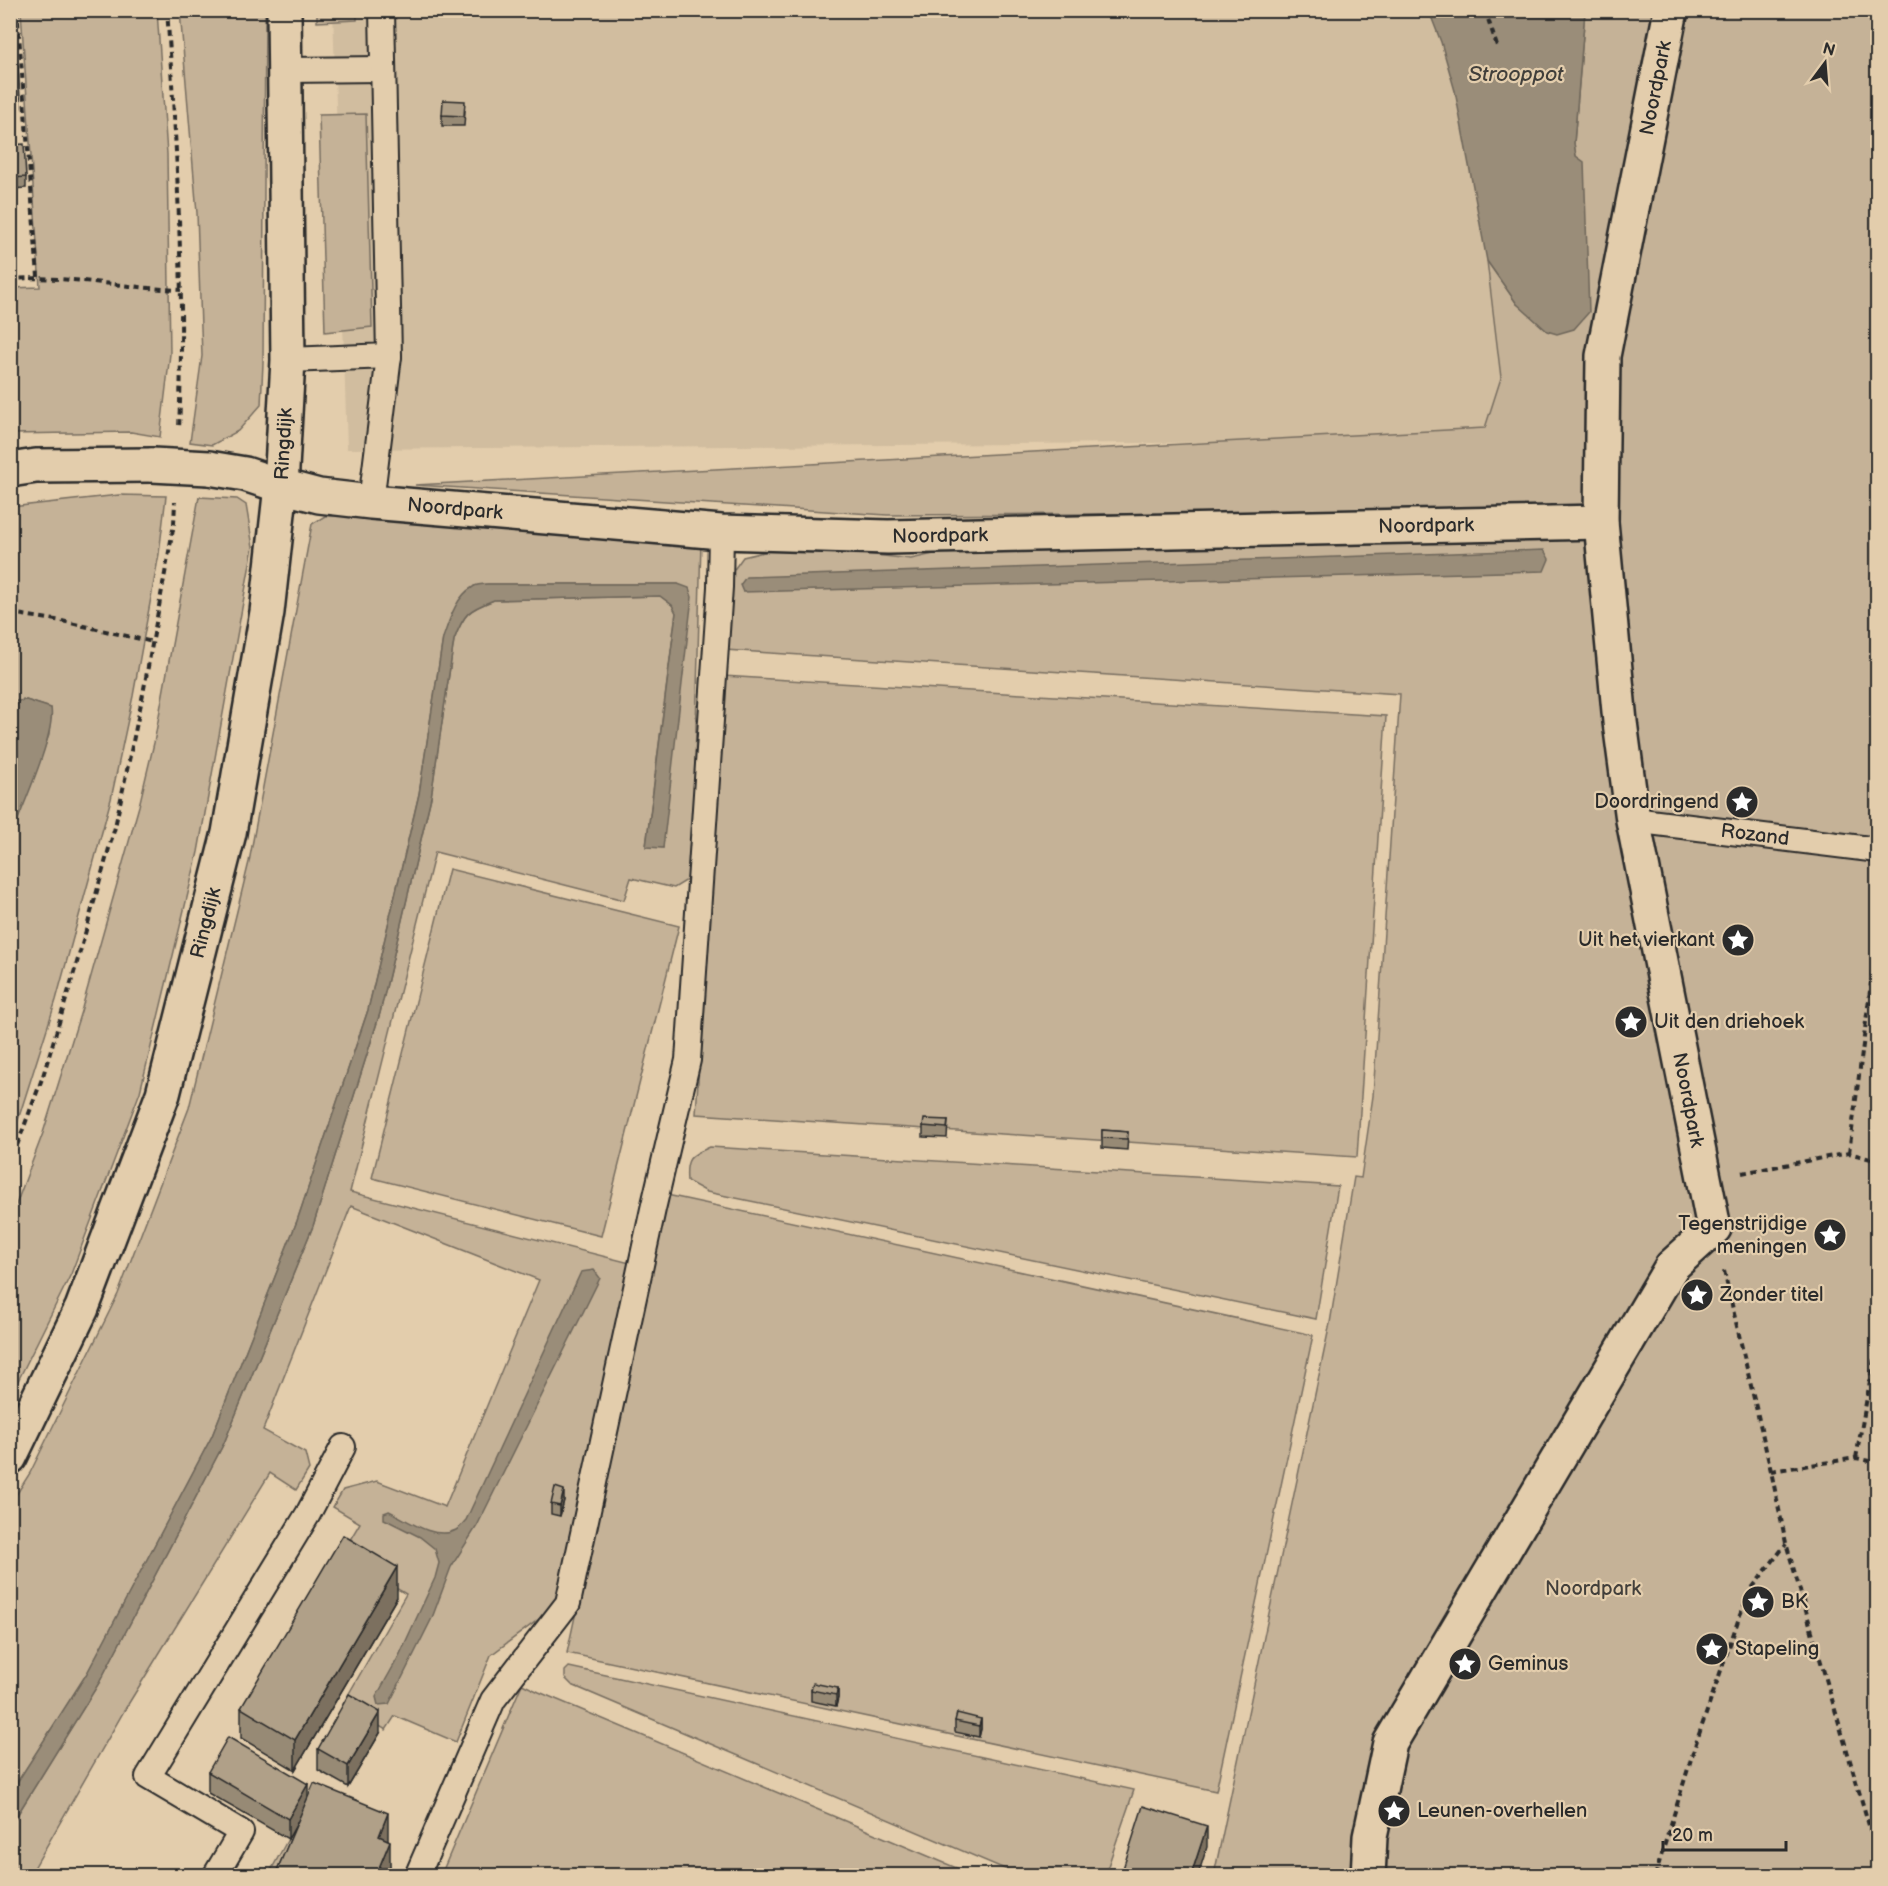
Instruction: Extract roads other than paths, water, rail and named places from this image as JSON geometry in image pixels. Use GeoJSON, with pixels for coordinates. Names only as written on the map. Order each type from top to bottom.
{"type":"FeatureCollection","features":[{"type":"Feature","properties":{"kind":"street","name":"Ringdijk"},"geometry":{"type":"LineString","coordinates":[[10,1457],[82,1308],[163,1094],[229,833],[267,612],[281,486],[288,360],[284,10]]}},
{"type":"Feature","properties":{"kind":"street","name":"Noordpark"},"geometry":{"type":"LineString","coordinates":[[1368,1875],[1370,1837],[1390,1743],[1672,1266],[1714,1228],[1633,820],[1620,722],[1601,522],[1603,356],[1671,10]]}},
{"type":"Feature","properties":{"kind":"street","name":"Noordpark"},"geometry":{"type":"LineString","coordinates":[[10,470],[36,466],[152,465],[209,468],[245,474],[319,496],[721,532],[888,537],[1601,522]]}},
{"type":"Feature","properties":{"kind":"lane"},"geometry":{"type":"LineString","coordinates":[[370,502],[389,356],[382,10]]}},
{"type":"Feature","properties":{"kind":"lane"},"geometry":{"type":"LineString","coordinates":[[285,70],[383,69]]}},
{"type":"Feature","properties":{"kind":"lane"},"geometry":{"type":"LineString","coordinates":[[288,360],[389,356]]}},
{"type":"Feature","properties":{"kind":"lane"},"geometry":{"type":"LineString","coordinates":[[417,1875],[494,1700],[568,1603],[653,1209],[688,1060],[720,587],[721,532]]}},
{"type":"Feature","properties":{"kind":"lane","name":"Rozand"},"geometry":{"type":"LineString","coordinates":[[1633,820],[1878,850]]}},
{"type":"Feature","properties":{"kind":"lane"},"geometry":{"type":"LineString","coordinates":[[215,1875],[242,1832],[148,1777],[308,1514],[343,1448]]}},
{"type":"Feature","properties":{"kind":"water","name":"Strooppot"},"geometry":{"type":"Polygon","coordinates":[[[1429,11],[1585,11],[1574,143],[1576,156],[1584,162],[1589,312],[1574,329],[1557,334],[1547,331],[1517,304],[1487,261],[1455,91],[1441,42],[1429,11]]]}},
{"type":"Feature","properties":{"kind":"water"},"geometry":{"type":"Polygon","coordinates":[[[1544,550],[1549,559],[1544,571],[743,592],[740,585],[746,577],[1544,550]]]}},
{"type":"Feature","properties":{"kind":"water"},"geometry":{"type":"Polygon","coordinates":[[[480,584],[678,584],[689,588],[692,597],[663,848],[646,847],[676,613],[672,605],[660,596],[494,600],[473,610],[464,618],[454,640],[431,797],[380,1013],[313,1226],[224,1443],[99,1683],[11,1825],[11,1792],[87,1673],[212,1436],[297,1221],[368,1010],[419,794],[443,638],[454,610],[467,591],[480,584]]]}},
{"type":"Feature","properties":{"kind":"water"},"geometry":{"type":"Polygon","coordinates":[[[26,700],[51,708],[51,720],[43,753],[11,837],[11,702],[26,700]]]}},
{"type":"Feature","properties":{"kind":"water"},"geometry":{"type":"Polygon","coordinates":[[[594,1270],[600,1278],[477,1526],[451,1567],[432,1618],[389,1704],[378,1705],[376,1697],[399,1656],[435,1578],[439,1563],[435,1549],[420,1537],[384,1519],[384,1513],[389,1511],[421,1528],[439,1533],[456,1530],[466,1520],[581,1272],[594,1270]]]}},
{"type":"Feature","properties":{"kind":"place","name":"Doordringend"},"geometry":{"type":"Point","coordinates":[1742,802]}},
{"type":"Feature","properties":{"kind":"place","name":"Uit het vierkant"},"geometry":{"type":"Point","coordinates":[1738,940]}},
{"type":"Feature","properties":{"kind":"place","name":"Uit den driehoek"},"geometry":{"type":"Point","coordinates":[1631,1022]}},
{"type":"Feature","properties":{"kind":"place","name":"Tegenstrijdige meningen"},"geometry":{"type":"Point","coordinates":[1830,1235]}},
{"type":"Feature","properties":{"kind":"place","name":"Zonder titel"},"geometry":{"type":"Point","coordinates":[1697,1295]}},
{"type":"Feature","properties":{"kind":"place","name":"BK"},"geometry":{"type":"Point","coordinates":[1758,1602]}},
{"type":"Feature","properties":{"kind":"place","name":"Stapeling"},"geometry":{"type":"Point","coordinates":[1712,1649]}},
{"type":"Feature","properties":{"kind":"place","name":"Geminus"},"geometry":{"type":"Point","coordinates":[1465,1664]}},
{"type":"Feature","properties":{"kind":"place","name":"Leunen-overhellen"},"geometry":{"type":"Point","coordinates":[1394,1811]}}]}
